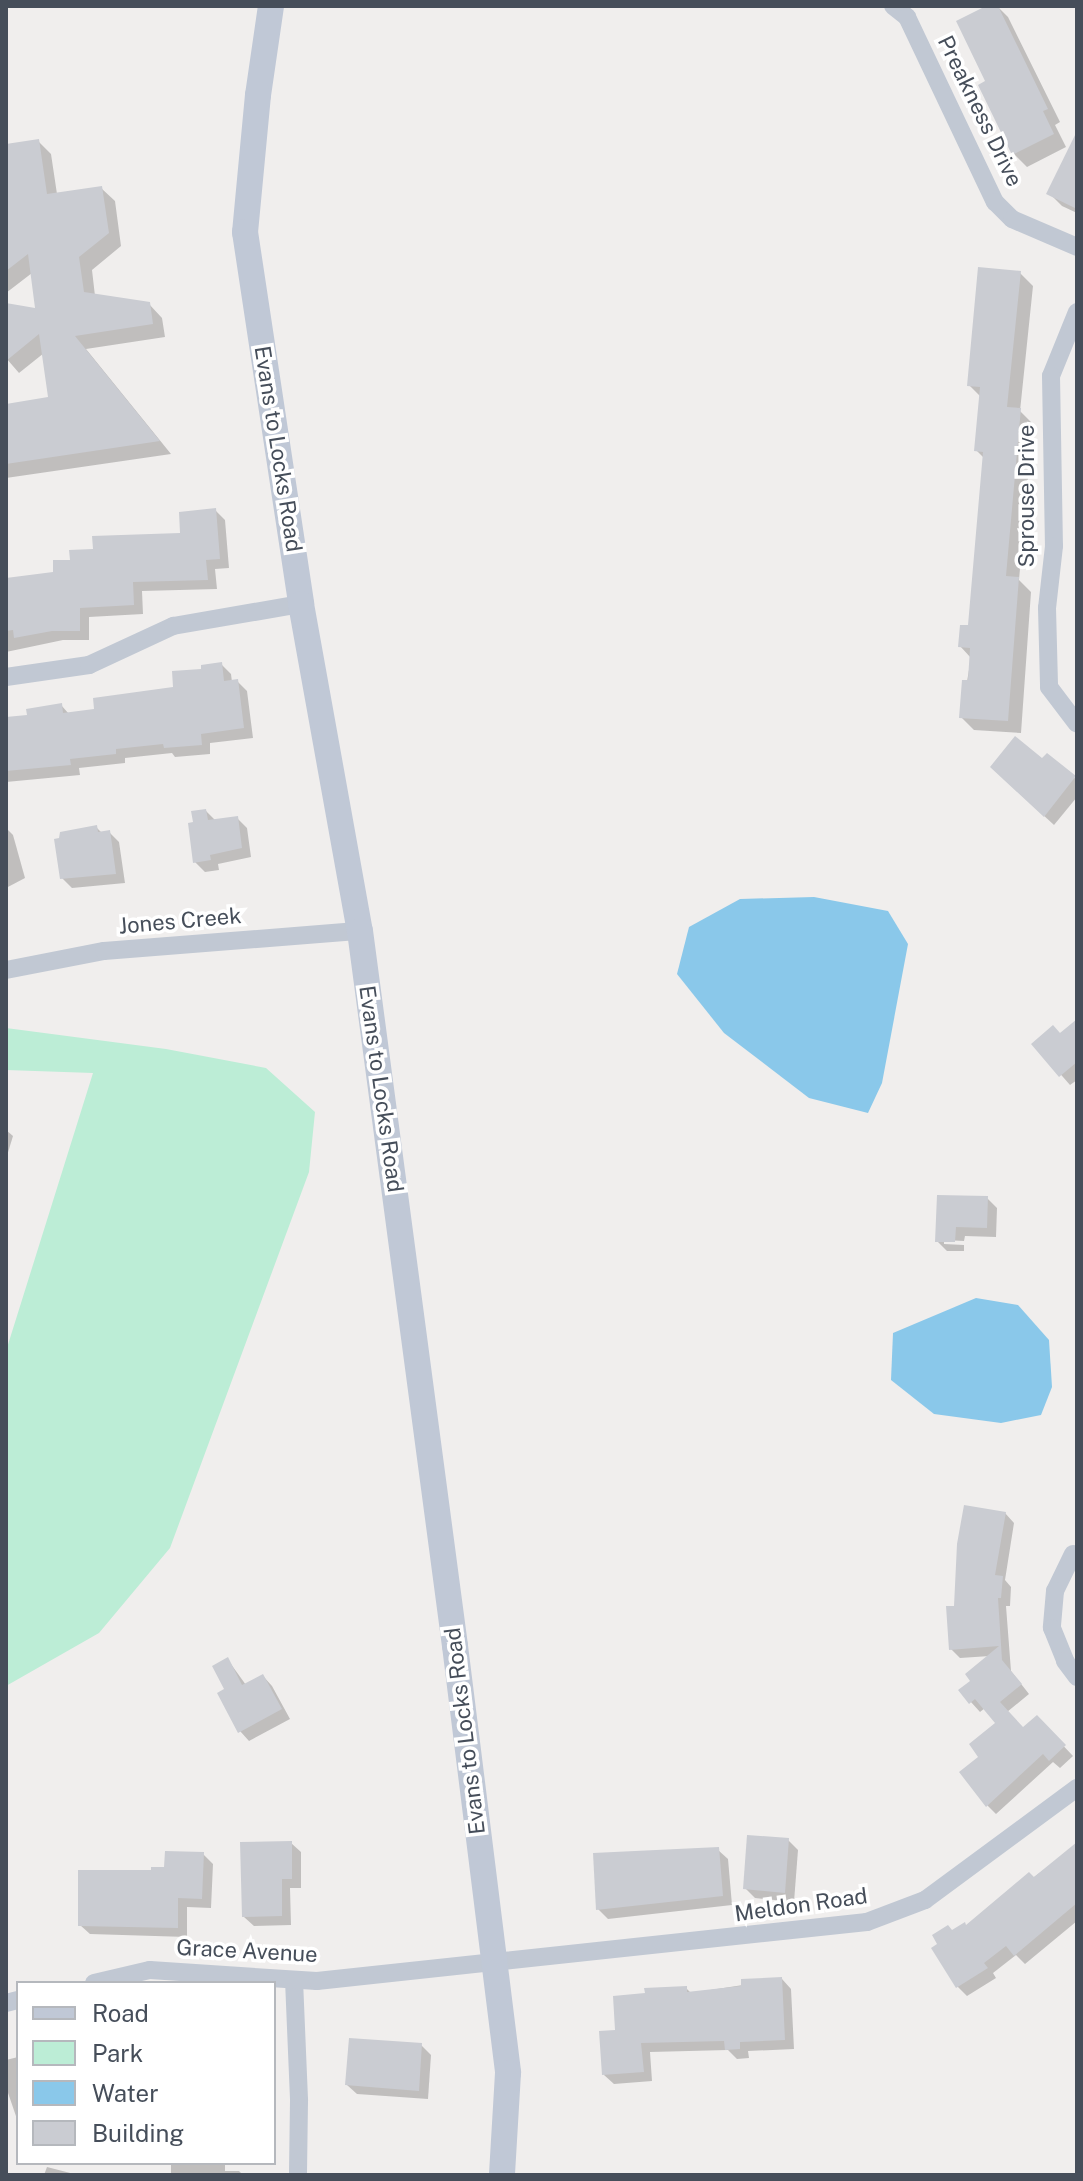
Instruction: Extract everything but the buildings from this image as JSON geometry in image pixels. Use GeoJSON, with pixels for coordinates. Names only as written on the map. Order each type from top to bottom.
{"type":"FeatureCollection","features":[{"type":"Feature","properties":{"kind":"street","name":"Evans to Locks Road"},"geometry":{"type":"LineString","coordinates":[[271,6],[258,95],[245,232],[301,604],[360,931],[508,2073],[502,2175]]}},
{"type":"Feature","properties":{"kind":"street","name":"Preakness Drive"},"geometry":{"type":"LineString","coordinates":[[893,6],[907,17],[995,202],[1012,219],[1077,247]]}},
{"type":"Feature","properties":{"kind":"street","name":"Sprouse Drive"},"geometry":{"type":"LineString","coordinates":[[1077,312],[1051,376],[1054,546],[1047,608],[1049,687],[1077,724]]}},
{"type":"Feature","properties":{"kind":"street"},"geometry":{"type":"LineString","coordinates":[[6,677],[89,665],[173,626],[301,604]]}},
{"type":"Feature","properties":{"kind":"street","name":"Jones Creek"},"geometry":{"type":"LineString","coordinates":[[6,970],[104,951],[360,931]]}},
{"type":"Feature","properties":{"kind":"street"},"geometry":{"type":"LineString","coordinates":[[1073,1554],[1055,1591],[1052,1628],[1065,1661],[1077,1677]]}},
{"type":"Feature","properties":{"kind":"street","name":"Meldon Road"},"geometry":{"type":"LineString","coordinates":[[493,1961],[751,1937],[867,1922],[925,1900],[1077,1788]]}},
{"type":"Feature","properties":{"kind":"street","name":"Grace Avenue"},"geometry":{"type":"LineString","coordinates":[[103,1981],[150,1970],[317,1981],[493,1961]]}},
{"type":"Feature","properties":{"kind":"street"},"geometry":{"type":"LineString","coordinates":[[294,1980],[299,2101],[298,2175]]}},
{"type":"Feature","properties":{"kind":"green space"},"geometry":{"type":"Polygon","coordinates":[[[6,1028],[166,1049],[266,1068],[315,1112],[309,1172],[170,1548],[99,1633],[6,1686],[6,1351],[93,1073],[6,1070],[6,1028]]]}},
{"type":"Feature","properties":{"kind":"water"},"geometry":{"type":"Polygon","coordinates":[[[814,897],[888,911],[908,944],[882,1083],[868,1113],[809,1098],[724,1033],[677,974],[689,927],[740,899],[814,897]]]}},
{"type":"Feature","properties":{"kind":"water"},"geometry":{"type":"Polygon","coordinates":[[[976,1298],[1018,1305],[1049,1340],[1052,1387],[1041,1415],[1001,1423],[934,1414],[891,1380],[893,1333],[976,1298]]]}}]}
